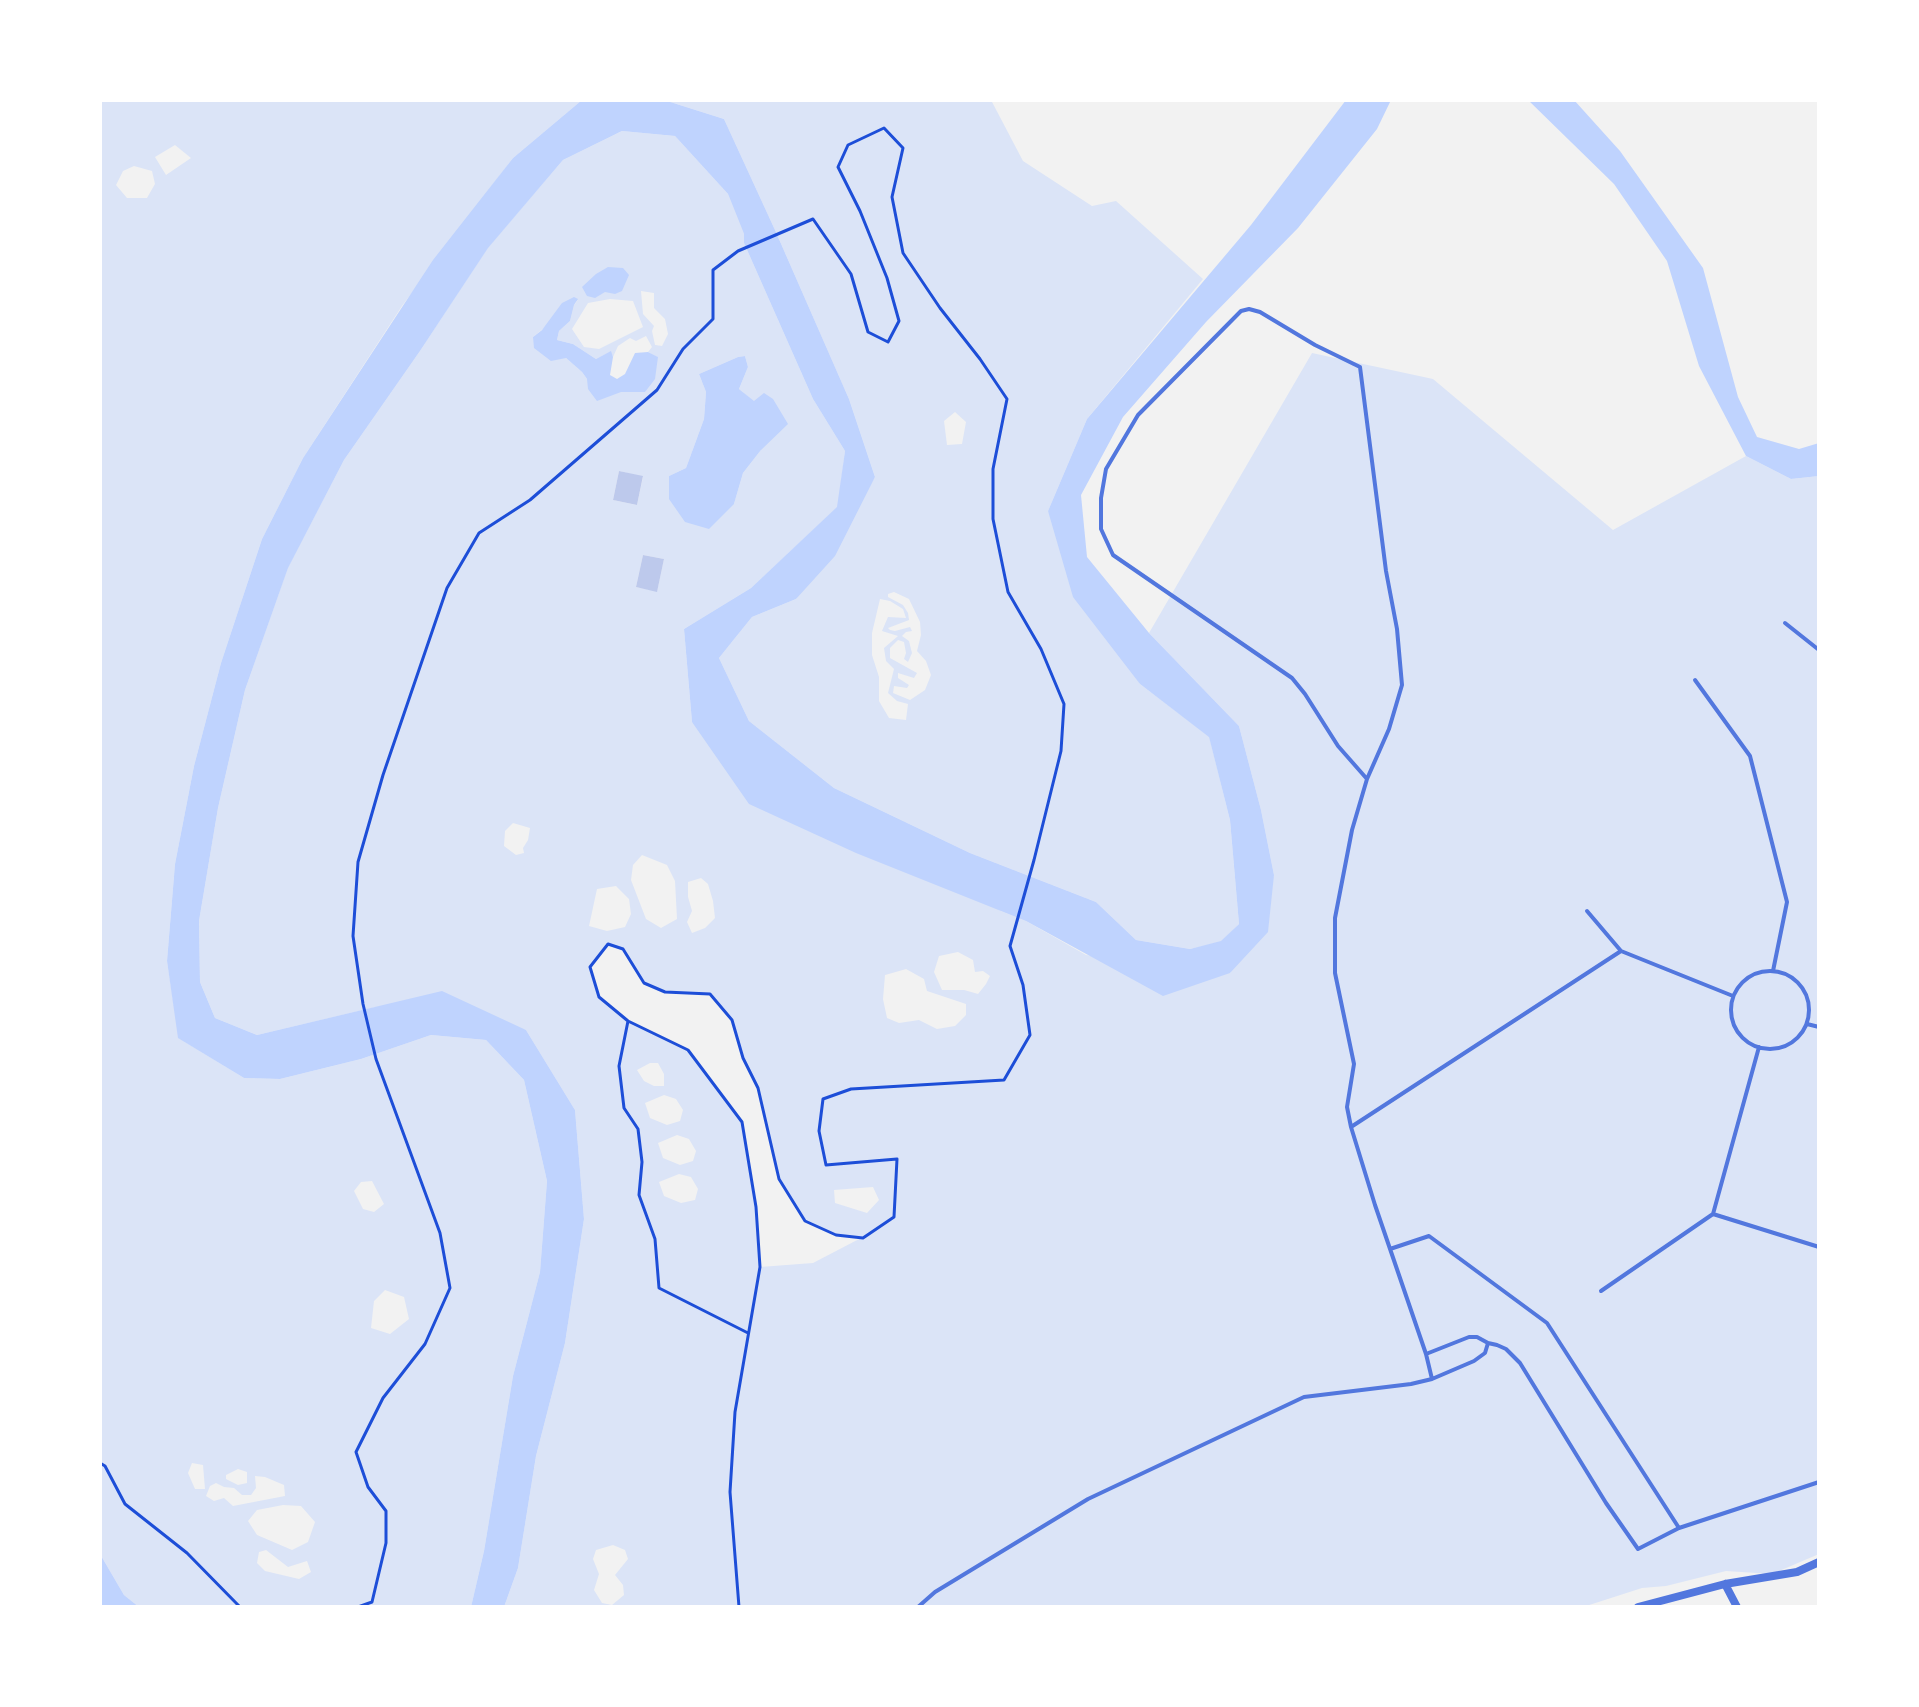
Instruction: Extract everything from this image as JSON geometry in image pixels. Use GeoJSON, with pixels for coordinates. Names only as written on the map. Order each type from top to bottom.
{"type":"FeatureCollection","features":[{"type":"Feature","properties":{"kind":"street"},"geometry":{"type":"LineString","coordinates":[[1638,1607],[1725,1584],[1797,1572],[1819,1562]]}},
{"type":"Feature","properties":{"kind":"street"},"geometry":{"type":"LineString","coordinates":[[1725,1584],[1737,1607]]}},
{"type":"Feature","properties":{"kind":"lane"},"geometry":{"type":"LineString","coordinates":[[1367,779],[1338,746],[1292,678],[1113,555],[1101,529],[1101,498],[1106,469],[1138,415],[1241,311],[1249,309],[1260,312],[1315,345],[1360,367],[1402,685],[1389,729],[1367,779],[1352,830],[1335,918],[1335,973],[1354,1064],[1347,1107],[1351,1127],[1432,1379]]}},
{"type":"Feature","properties":{"kind":"lane"},"geometry":{"type":"LineString","coordinates":[[1785,623],[1819,650]]}},
{"type":"Feature","properties":{"kind":"lane"},"geometry":{"type":"LineString","coordinates":[[1695,680],[1750,756],[1787,902],[1773,971]]}},
{"type":"Feature","properties":{"kind":"lane"},"geometry":{"type":"LineString","coordinates":[[1587,911],[1621,951],[1733,996]]}},
{"type":"Feature","properties":{"kind":"lane"},"geometry":{"type":"LineString","coordinates":[[1351,1127],[1621,951]]}},
{"type":"Feature","properties":{"kind":"lane"},"geometry":{"type":"LineString","coordinates":[[1773,971],[1787,975],[1798,983],[1806,996],[1809,1009],[1807,1024],[1788,1045],[1759,1047],[1748,1042],[1733,1022],[1733,996],[1739,985],[1760,972],[1773,971]]}},
{"type":"Feature","properties":{"kind":"lane"},"geometry":{"type":"LineString","coordinates":[[1807,1024],[1819,1027]]}},
{"type":"Feature","properties":{"kind":"lane"},"geometry":{"type":"LineString","coordinates":[[1601,1291],[1713,1214],[1759,1047]]}},
{"type":"Feature","properties":{"kind":"lane"},"geometry":{"type":"LineString","coordinates":[[1713,1214],[1819,1247]]}},
{"type":"Feature","properties":{"kind":"lane"},"geometry":{"type":"LineString","coordinates":[[1390,1249],[1429,1236],[1547,1323],[1679,1528]]}},
{"type":"Feature","properties":{"kind":"lane"},"geometry":{"type":"LineString","coordinates":[[1426,1354],[1469,1337],[1477,1337],[1506,1349],[1520,1363],[1638,1549],[1679,1528],[1819,1482]]}},
{"type":"Feature","properties":{"kind":"lane"},"geometry":{"type":"LineString","coordinates":[[918,1607],[935,1592],[1088,1499],[1304,1397],[1432,1379],[1474,1361],[1485,1353],[1488,1343]]}},
{"type":"Feature","properties":{"kind":"path"},"geometry":{"type":"LineString","coordinates":[[358,1607],[372,1602],[386,1543],[386,1511],[368,1487],[356,1452],[383,1398],[425,1344],[450,1288],[440,1233],[376,1059],[363,1004],[353,936],[358,862],[383,775],[447,588],[479,533],[530,500],[657,390],[683,349],[713,319],[713,270],[738,251],[813,219],[851,274],[868,332],[888,342],[899,321],[887,278],[838,167],[848,145],[884,128],[903,148],[892,197],[903,253],[1007,399],[993,469],[993,519],[1008,592],[1041,649],[1064,704],[1061,751],[1010,946],[1023,985],[1030,1035],[1004,1080],[851,1089],[823,1099],[819,1131],[826,1165],[897,1159],[894,1217],[863,1238],[836,1235],[805,1221],[779,1179],[758,1088],[743,1058],[732,1020],[710,994],[665,992],[644,983],[623,949],[608,944],[590,967],[599,997],[628,1021],[688,1050],[742,1122],[756,1207],[760,1267],[735,1412],[730,1492],[739,1607]]}},
{"type":"Feature","properties":{"kind":"path"},"geometry":{"type":"LineString","coordinates":[[628,1021],[619,1066],[624,1108],[638,1129],[642,1162],[639,1195],[655,1239],[659,1288],[748,1333]]}},
{"type":"Feature","properties":{"kind":"path"},"geometry":{"type":"LineString","coordinates":[[100,1463],[105,1466],[125,1504],[187,1553],[240,1607]]}},
{"type":"Feature","properties":{"kind":"shaded area"},"geometry":{"type":"Polygon","coordinates":[[[100,100],[582,100],[513,158],[402,306],[303,458],[262,539],[221,663],[194,766],[175,864],[167,961],[179,1038],[244,1078],[280,1079],[361,1059],[431,1035],[486,1040],[524,1080],[547,1181],[540,1272],[513,1376],[484,1551],[471,1607],[139,1607],[124,1595],[100,1554],[100,100]],[[175,145],[155,157],[166,175],[191,158],[175,145]],[[134,166],[123,171],[116,185],[127,198],[147,198],[155,184],[152,171],[134,166]],[[372,1181],[361,1182],[354,1191],[363,1209],[374,1212],[384,1204],[372,1181]],[[385,1290],[374,1301],[371,1328],[390,1334],[409,1319],[404,1297],[385,1290]],[[192,1463],[188,1473],[195,1489],[205,1489],[203,1465],[192,1463]],[[238,1469],[226,1475],[226,1479],[238,1485],[247,1483],[247,1472],[238,1469]],[[255,1476],[256,1488],[251,1495],[242,1495],[234,1488],[216,1483],[210,1486],[206,1496],[214,1501],[224,1498],[233,1506],[285,1496],[284,1485],[255,1476]],[[283,1505],[257,1510],[248,1521],[257,1535],[292,1550],[308,1542],[315,1522],[301,1506],[283,1505]],[[266,1550],[259,1552],[257,1563],[265,1571],[299,1579],[311,1572],[307,1561],[288,1567],[266,1550]]]}},
{"type":"Feature","properties":{"kind":"shaded area"},"geometry":{"type":"Polygon","coordinates":[[[664,100],[991,100],[1023,161],[1092,206],[1116,201],[1203,279],[1087,419],[1048,511],[1140,684],[1209,736],[1230,820],[1239,924],[1221,942],[1190,949],[1136,940],[1096,902],[970,853],[834,788],[749,721],[719,658],[752,617],[796,599],[875,477],[849,399],[724,119],[664,100]],[[955,412],[944,421],[947,445],[962,444],[966,422],[955,412]],[[894,592],[888,597],[903,605],[909,620],[888,628],[895,631],[910,627],[912,631],[902,636],[909,641],[912,653],[908,662],[904,659],[904,642],[898,640],[890,648],[890,658],[917,673],[914,678],[898,673],[898,678],[909,685],[907,688],[894,686],[893,693],[910,700],[925,690],[931,675],[926,661],[917,651],[920,622],[909,599],[894,592]],[[880,599],[872,633],[872,655],[879,677],[879,701],[889,718],[906,720],[908,704],[897,701],[888,693],[894,669],[886,661],[884,648],[898,636],[882,631],[888,617],[906,618],[903,609],[880,599]]]}},
{"type":"Feature","properties":{"kind":"shaded area"},"geometry":{"type":"Polygon","coordinates":[[[622,131],[675,136],[728,194],[744,234],[744,243],[813,399],[845,451],[838,507],[751,588],[684,629],[692,722],[1001,911],[1026,921],[1086,955],[1230,973],[1274,875],[1239,726],[1149,633],[1312,353],[1433,379],[1613,530],[1746,456],[1791,479],[1819,476],[1819,1554],[1772,1574],[1726,1571],[1666,1586],[1642,1588],[1583,1607],[504,1607],[518,1568],[536,1456],[565,1343],[584,1219],[575,1110],[526,1030],[376,1007],[257,1035],[215,1018],[200,982],[199,921],[218,808],[245,690],[288,567],[344,460],[488,247],[563,160],[622,131]],[[641,291],[643,314],[654,326],[655,345],[662,346],[668,334],[665,319],[654,308],[654,293],[641,291]],[[610,299],[588,303],[572,329],[584,347],[599,349],[643,327],[633,301],[610,299]],[[578,300],[533,337],[582,372],[587,379],[621,392],[645,392],[657,357],[648,352],[652,347],[646,336],[636,341],[630,338],[618,346],[613,357],[610,352],[596,359],[573,344],[557,340],[559,331],[570,321],[578,300]],[[745,356],[699,374],[706,392],[704,419],[686,468],[669,476],[734,504],[743,473],[761,450],[754,402],[739,389],[748,367],[745,356]],[[619,471],[613,500],[637,505],[643,477],[619,471]],[[643,555],[636,587],[657,591],[664,559],[643,555]],[[513,823],[505,831],[504,846],[516,855],[524,853],[530,828],[513,823]],[[642,855],[633,865],[631,880],[646,919],[661,928],[677,919],[675,881],[667,865],[642,855]],[[701,878],[688,882],[692,911],[687,922],[692,933],[705,928],[715,918],[708,884],[701,878]],[[616,886],[597,889],[589,926],[607,931],[625,927],[631,914],[629,899],[616,886]],[[608,944],[590,967],[599,997],[628,1021],[688,1050],[742,1122],[756,1207],[760,1267],[813,1263],[861,1238],[836,1235],[805,1221],[779,1179],[758,1088],[743,1058],[732,1020],[710,994],[665,992],[644,983],[623,949],[608,944]],[[958,952],[939,956],[934,972],[942,990],[964,990],[978,994],[990,976],[983,971],[975,972],[973,960],[958,952]],[[906,969],[885,975],[883,999],[887,1018],[899,1023],[919,1020],[937,1029],[955,1026],[966,1015],[966,1004],[927,991],[924,979],[906,969]],[[650,1063],[637,1070],[644,1081],[654,1086],[664,1086],[664,1074],[658,1063],[650,1063]],[[664,1095],[645,1103],[650,1118],[667,1125],[680,1121],[683,1110],[676,1099],[664,1095]],[[677,1135],[658,1143],[663,1158],[680,1165],[693,1161],[696,1151],[689,1139],[677,1135]],[[679,1174],[659,1182],[664,1196],[681,1203],[695,1200],[698,1189],[691,1177],[679,1174]],[[873,1187],[834,1190],[835,1203],[867,1213],[879,1200],[873,1187]],[[613,1545],[596,1550],[593,1559],[599,1574],[594,1590],[602,1603],[612,1605],[624,1595],[623,1585],[615,1575],[628,1559],[625,1550],[613,1545]]]}},
{"type":"Feature","properties":{"kind":"water"},"geometry":{"type":"Polygon","coordinates":[[[582,100],[664,100],[724,119],[849,399],[875,477],[835,556],[796,599],[752,617],[719,658],[749,721],[834,788],[970,853],[1096,902],[1136,940],[1190,949],[1221,941],[1239,924],[1230,820],[1209,737],[1140,684],[1073,597],[1048,511],[1087,419],[1251,225],[1346,100],[1391,100],[1377,129],[1298,228],[1206,322],[1123,417],[1081,495],[1087,557],[1149,633],[1239,726],[1274,875],[1268,932],[1230,973],[1163,996],[1026,921],[856,853],[749,804],[692,722],[684,629],[751,588],[837,507],[845,451],[813,399],[744,243],[744,234],[728,194],[675,136],[622,131],[563,160],[488,248],[344,460],[288,568],[245,690],[218,808],[199,921],[200,982],[215,1018],[257,1035],[442,991],[526,1030],[575,1110],[584,1219],[565,1343],[536,1456],[518,1568],[504,1607],[471,1607],[484,1551],[513,1376],[540,1272],[547,1181],[524,1080],[486,1040],[431,1035],[361,1059],[280,1079],[244,1078],[178,1038],[167,961],[175,864],[194,766],[221,663],[262,539],[303,458],[433,260],[513,158],[582,100]]]}},
{"type":"Feature","properties":{"kind":"water"},"geometry":{"type":"Polygon","coordinates":[[[1528,100],[1574,100],[1620,151],[1703,268],[1738,397],[1757,437],[1799,449],[1819,443],[1819,476],[1791,479],[1746,456],[1699,366],[1667,261],[1614,184],[1528,100]]]}},
{"type":"Feature","properties":{"kind":"water"},"geometry":{"type":"Polygon","coordinates":[[[608,267],[623,268],[629,275],[622,291],[615,294],[605,292],[595,298],[587,296],[582,287],[608,267]]]}},
{"type":"Feature","properties":{"kind":"water"},"geometry":{"type":"Polygon","coordinates":[[[574,297],[578,299],[570,321],[559,331],[557,340],[573,344],[596,359],[611,351],[610,375],[617,379],[625,374],[635,353],[648,352],[658,357],[655,379],[645,392],[621,392],[597,401],[588,389],[582,372],[566,358],[551,361],[534,348],[533,337],[562,303],[574,297]]]}},
{"type":"Feature","properties":{"kind":"water"},"geometry":{"type":"Polygon","coordinates":[[[745,356],[748,367],[739,389],[754,401],[764,393],[773,399],[788,424],[743,473],[734,504],[709,529],[685,522],[669,499],[669,476],[686,468],[704,419],[706,392],[699,374],[745,356]]]}},
{"type":"Feature","properties":{"kind":"water"},"geometry":{"type":"Polygon","coordinates":[[[100,1554],[124,1595],[139,1607],[100,1607],[100,1554]]]}},
{"type":"Feature","properties":{"kind":"building"},"geometry":{"type":"Polygon","coordinates":[[[619,471],[643,476],[637,505],[613,500],[619,471]]]}},
{"type":"Feature","properties":{"kind":"building"},"geometry":{"type":"Polygon","coordinates":[[[643,555],[664,559],[657,592],[636,587],[643,555]]]}}]}
